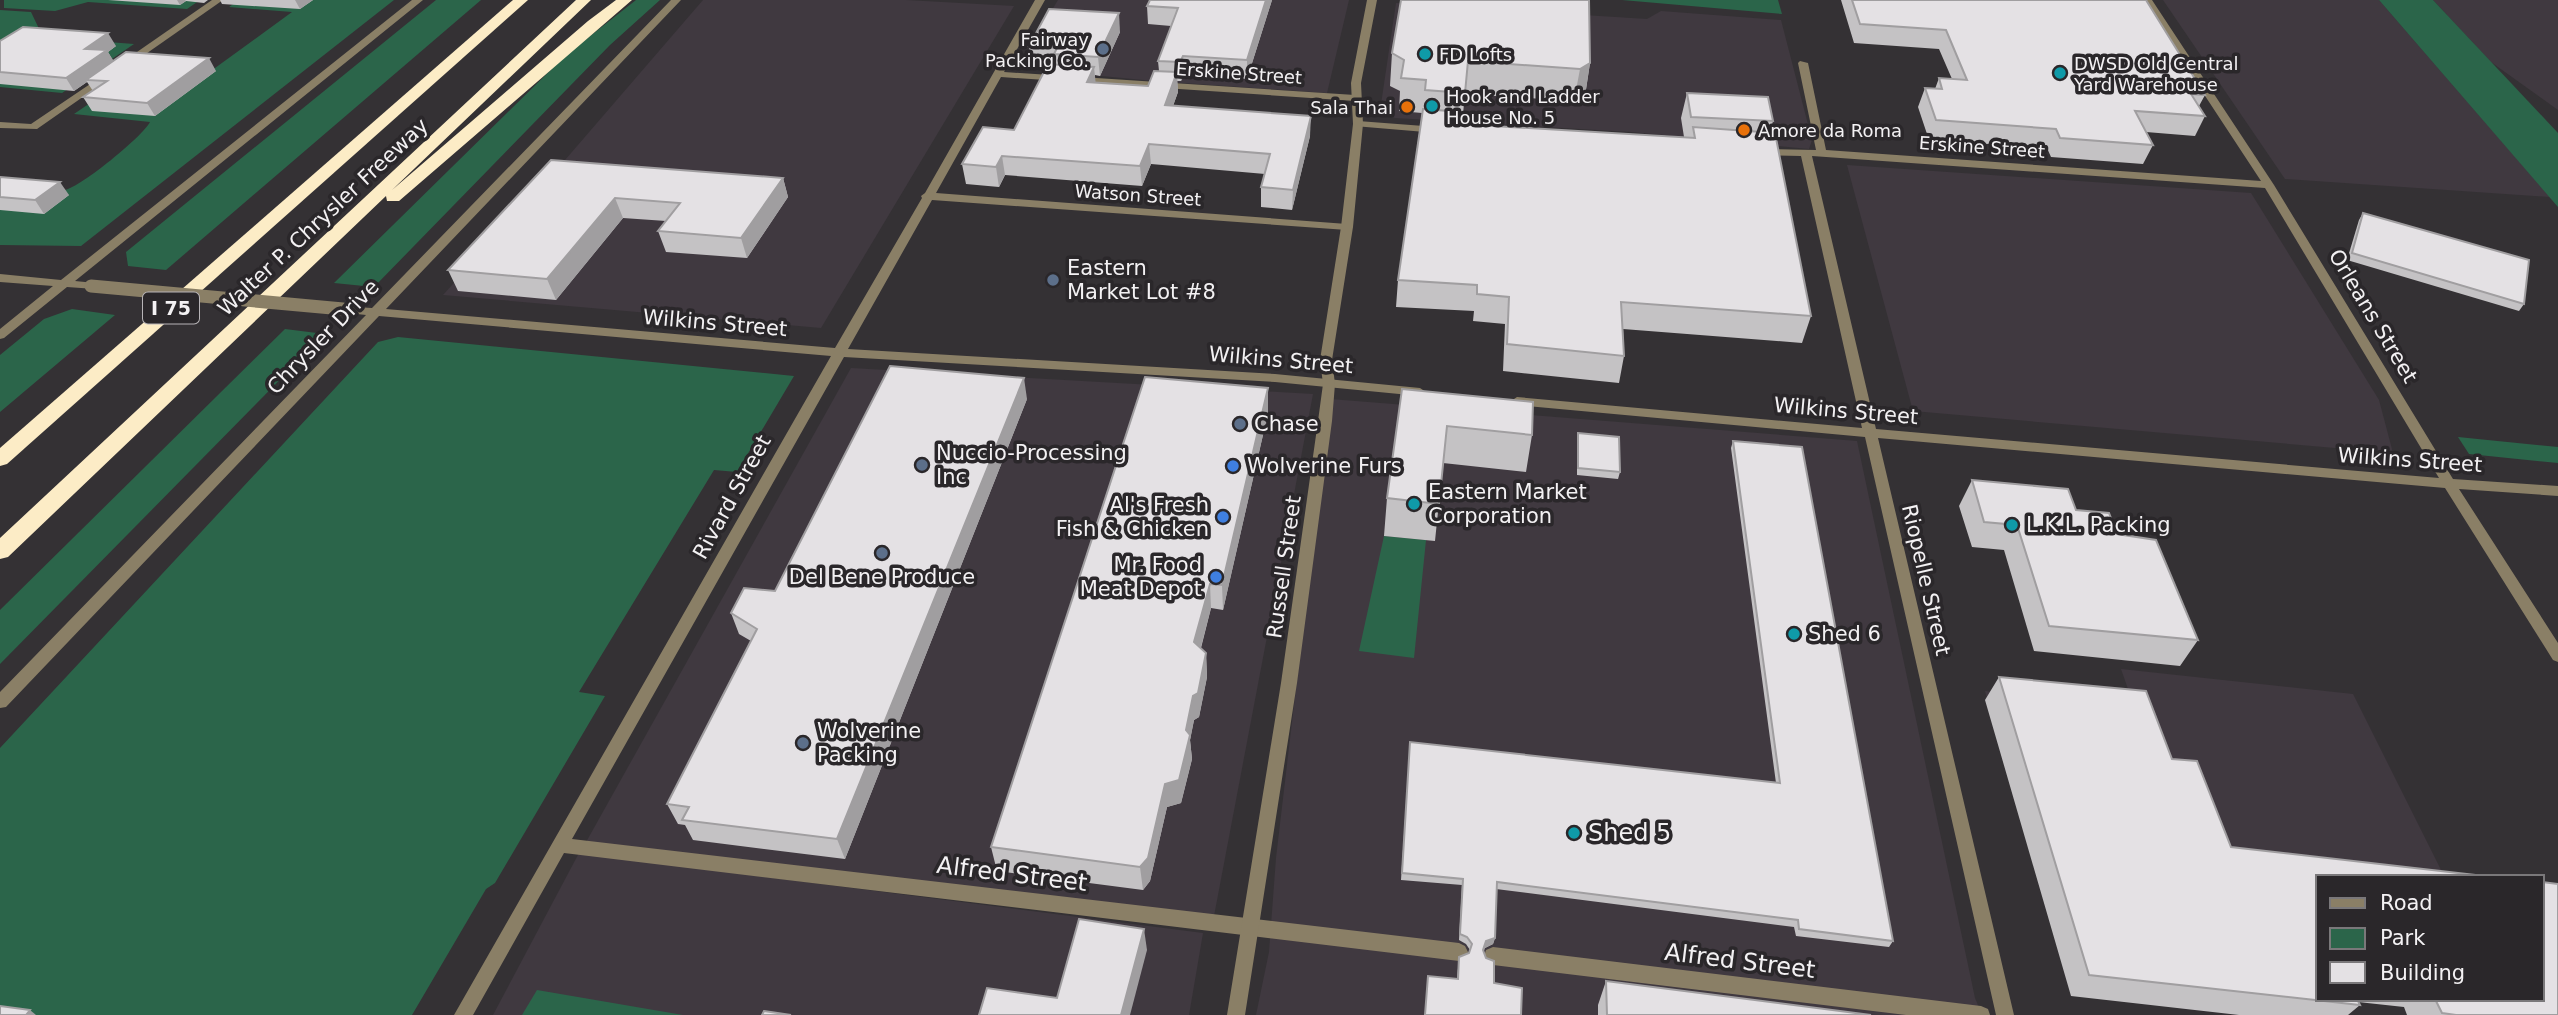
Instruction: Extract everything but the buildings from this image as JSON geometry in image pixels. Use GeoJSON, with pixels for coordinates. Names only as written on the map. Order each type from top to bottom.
{"type":"FeatureCollection","features":[{"type":"Feature","properties":{"kind":"highway"},"geometry":{"type":"LineString","coordinates":[[343,158],[500,0]]}},
{"type":"Feature","properties":{"kind":"highway","name":"Walter P. Chrysler Freeway"},"geometry":{"type":"LineString","coordinates":[[0,459],[521,0]]}},
{"type":"Feature","properties":{"kind":"highway","name":"Walter P. Chrysler Freeway"},"geometry":{"type":"LineString","coordinates":[[0,551],[584,0]]}},
{"type":"Feature","properties":{"kind":"highway"},"geometry":{"type":"LineString","coordinates":[[320,251],[421,176],[593,24],[625,0]]}},
{"type":"Feature","properties":{"kind":"street"},"geometry":{"type":"LineString","coordinates":[[0,125],[33,127],[218,0]]}},
{"type":"Feature","properties":{"kind":"street"},"geometry":{"type":"LineString","coordinates":[[0,335],[418,0]]}},
{"type":"Feature","properties":{"kind":"street","name":"Chrysler Drive"},"geometry":{"type":"LineString","coordinates":[[0,702],[676,0]]}},
{"type":"Feature","properties":{"kind":"street","name":"Rivard Street"},"geometry":{"type":"LineString","coordinates":[[463,1015],[926,196],[1040,0]]}},
{"type":"Feature","properties":{"kind":"street","name":"Russell Street"},"geometry":{"type":"LineString","coordinates":[[1236,1015],[1289,683],[1329,383],[1326,360],[1358,124],[1355,98],[1372,0]]}},
{"type":"Feature","properties":{"kind":"street","name":"Orleans Street"},"geometry":{"type":"LineString","coordinates":[[2147,0],[2269,185],[2465,512],[2558,656]]}},
{"type":"Feature","properties":{"kind":"street","name":"Riopelle Street"},"geometry":{"type":"LineString","coordinates":[[1803,63],[1814,155],[1870,433],[2005,1015]]}},
{"type":"Feature","properties":{"kind":"street","name":"Erskine Street"},"geometry":{"type":"LineString","coordinates":[[996,74],[1355,98]]}},
{"type":"Feature","properties":{"kind":"street"},"geometry":{"type":"LineString","coordinates":[[1358,124],[1445,131]]}},
{"type":"Feature","properties":{"kind":"street","name":"Erskine Street"},"geometry":{"type":"LineString","coordinates":[[1752,152],[2269,185]]}},
{"type":"Feature","properties":{"kind":"street","name":"Watson Street"},"geometry":{"type":"LineString","coordinates":[[926,196],[1346,227]]}},
{"type":"Feature","properties":{"kind":"street","name":"Wilkins Street"},"geometry":{"type":"LineString","coordinates":[[0,278],[839,353],[1111,368],[1438,393]]}},
{"type":"Feature","properties":{"kind":"street","name":"Wilkins Street"},"geometry":{"type":"LineString","coordinates":[[1504,400],[2558,491]]}},
{"type":"Feature","properties":{"kind":"street","name":"Alfred Street"},"geometry":{"type":"LineString","coordinates":[[560,845],[1459,952]]}},
{"type":"Feature","properties":{"kind":"street","name":"Alfred Street"},"geometry":{"type":"LineString","coordinates":[[1493,956],[1982,1015]]}},
{"type":"Feature","properties":{"kind":"shaded area"},"geometry":{"type":"Polygon","coordinates":[[[703,0],[906,0],[1014,6],[821,328],[443,295],[559,167],[703,0]]]}},
{"type":"Feature","properties":{"kind":"shaded area"},"geometry":{"type":"Polygon","coordinates":[[[1058,0],[1349,0],[1327,93],[1017,68],[1058,0]]]}},
{"type":"Feature","properties":{"kind":"shaded area"},"geometry":{"type":"Polygon","coordinates":[[[2163,0],[2379,0],[2550,197],[2285,179],[2163,0]]]}},
{"type":"Feature","properties":{"kind":"shaded area"},"geometry":{"type":"Polygon","coordinates":[[[2433,0],[2558,0],[2558,110],[2491,62],[2433,0]]]}},
{"type":"Feature","properties":{"kind":"shaded area"},"geometry":{"type":"Polygon","coordinates":[[[1396,3],[1647,19],[1661,11],[1781,20],[1812,140],[1809,149],[1631,132],[1395,118],[1380,111],[1396,3]]]}},
{"type":"Feature","properties":{"kind":"shaded area"},"geometry":{"type":"Polygon","coordinates":[[[1847,165],[2251,193],[2379,400],[2393,453],[1913,411],[1847,165]]]}},
{"type":"Feature","properties":{"kind":"shaded area"},"geometry":{"type":"Polygon","coordinates":[[[851,368],[1313,394],[1214,916],[585,844],[851,368]]]}},
{"type":"Feature","properties":{"kind":"shaded area"},"geometry":{"type":"Polygon","coordinates":[[[1330,399],[1857,441],[1975,998],[1982,1015],[1256,1015],[1269,952],[1276,858],[1330,399]]]}},
{"type":"Feature","properties":{"kind":"shaded area"},"geometry":{"type":"Polygon","coordinates":[[[2121,669],[2353,694],[2442,872],[2022,826],[1985,691],[2134,706],[2121,669]]]}},
{"type":"Feature","properties":{"kind":"shaded area"},"geometry":{"type":"Polygon","coordinates":[[[579,853],[1203,933],[1189,1015],[493,1015],[579,853]]]}},
{"type":"Feature","properties":{"kind":"green space"},"geometry":{"type":"Polygon","coordinates":[[[4,0],[200,0],[187,9],[88,2],[55,11],[4,8],[4,0]]]}},
{"type":"Feature","properties":{"kind":"green space"},"geometry":{"type":"Polygon","coordinates":[[[239,0],[394,0],[81,246],[0,245],[0,185],[41,191],[58,191],[73,187],[111,160],[150,122],[74,114],[147,64],[215,68],[292,12],[229,7],[239,0]]]}},
{"type":"Feature","properties":{"kind":"green space"},"geometry":{"type":"Polygon","coordinates":[[[436,0],[481,0],[166,270],[128,266],[126,252],[436,0]]]}},
{"type":"Feature","properties":{"kind":"green space"},"geometry":{"type":"Polygon","coordinates":[[[636,0],[660,0],[610,45],[374,287],[334,283],[566,55],[636,0]]]}},
{"type":"Feature","properties":{"kind":"green space"},"geometry":{"type":"Polygon","coordinates":[[[1622,0],[1778,0],[1782,14],[1622,0]]]}},
{"type":"Feature","properties":{"kind":"green space"},"geometry":{"type":"Polygon","coordinates":[[[2379,0],[2433,0],[2558,133],[2558,207],[2379,0]]]}},
{"type":"Feature","properties":{"kind":"green space"},"geometry":{"type":"Polygon","coordinates":[[[0,10],[31,12],[43,37],[134,44],[62,93],[0,87],[0,10]]]}},
{"type":"Feature","properties":{"kind":"green space"},"geometry":{"type":"Polygon","coordinates":[[[72,309],[115,315],[0,412],[0,355],[44,319],[72,309]]]}},
{"type":"Feature","properties":{"kind":"green space"},"geometry":{"type":"Polygon","coordinates":[[[285,329],[325,334],[0,664],[0,610],[285,329]]]}},
{"type":"Feature","properties":{"kind":"green space"},"geometry":{"type":"Polygon","coordinates":[[[398,337],[794,376],[737,472],[714,470],[579,692],[605,696],[495,883],[486,889],[412,1015],[0,1015],[0,748],[378,342],[398,337]]]}},
{"type":"Feature","properties":{"kind":"green space"},"geometry":{"type":"Polygon","coordinates":[[[2458,437],[2558,447],[2558,463],[2469,454],[2458,437]]]}},
{"type":"Feature","properties":{"kind":"green space"},"geometry":{"type":"Polygon","coordinates":[[[1384,536],[1426,540],[1414,658],[1359,651],[1384,536]]]}},
{"type":"Feature","properties":{"kind":"green space"},"geometry":{"type":"Polygon","coordinates":[[[537,990],[683,1015],[522,1015],[537,990]]]}},
{"type":"Feature","properties":{"kind":"place","name":"Fairway Packing Co."},"geometry":{"type":"Point","coordinates":[1103,49]}},
{"type":"Feature","properties":{"kind":"place","name":"FD Lofts"},"geometry":{"type":"Point","coordinates":[1425,54]}},
{"type":"Feature","properties":{"kind":"place","name":"DWSD Old Central Yard Warehouse"},"geometry":{"type":"Point","coordinates":[2060,73]}},
{"type":"Feature","properties":{"kind":"place","name":"Hook and Ladder House No. 5"},"geometry":{"type":"Point","coordinates":[1432,106]}},
{"type":"Feature","properties":{"kind":"place","name":"Sala Thai"},"geometry":{"type":"Point","coordinates":[1407,107]}},
{"type":"Feature","properties":{"kind":"place","name":"Amore da Roma"},"geometry":{"type":"Point","coordinates":[1744,130]}},
{"type":"Feature","properties":{"kind":"place","name":"Eastern Market Lot #8"},"geometry":{"type":"Point","coordinates":[1053,280]}},
{"type":"Feature","properties":{"kind":"place","name":"Chase"},"geometry":{"type":"Point","coordinates":[1240,424]}},
{"type":"Feature","properties":{"kind":"place","name":"Nuccio-Processing Inc"},"geometry":{"type":"Point","coordinates":[922,465]}},
{"type":"Feature","properties":{"kind":"place","name":"Wolverine Furs"},"geometry":{"type":"Point","coordinates":[1233,466]}},
{"type":"Feature","properties":{"kind":"place","name":"Eastern Market Corporation"},"geometry":{"type":"Point","coordinates":[1414,504]}},
{"type":"Feature","properties":{"kind":"place","name":"Al's Fresh Fish & Chicken"},"geometry":{"type":"Point","coordinates":[1223,517]}},
{"type":"Feature","properties":{"kind":"place","name":"L.K.L. Packing"},"geometry":{"type":"Point","coordinates":[2012,525]}},
{"type":"Feature","properties":{"kind":"place","name":"Del Bene Produce"},"geometry":{"type":"Point","coordinates":[882,553]}},
{"type":"Feature","properties":{"kind":"place","name":"Mr. Food Meat Depot"},"geometry":{"type":"Point","coordinates":[1216,577]}},
{"type":"Feature","properties":{"kind":"place","name":"Shed 6"},"geometry":{"type":"Point","coordinates":[1794,634]}},
{"type":"Feature","properties":{"kind":"place","name":"Wolverine Packing"},"geometry":{"type":"Point","coordinates":[803,743]}},
{"type":"Feature","properties":{"kind":"place","name":"Shed 5"},"geometry":{"type":"Point","coordinates":[1574,833]}}]}
